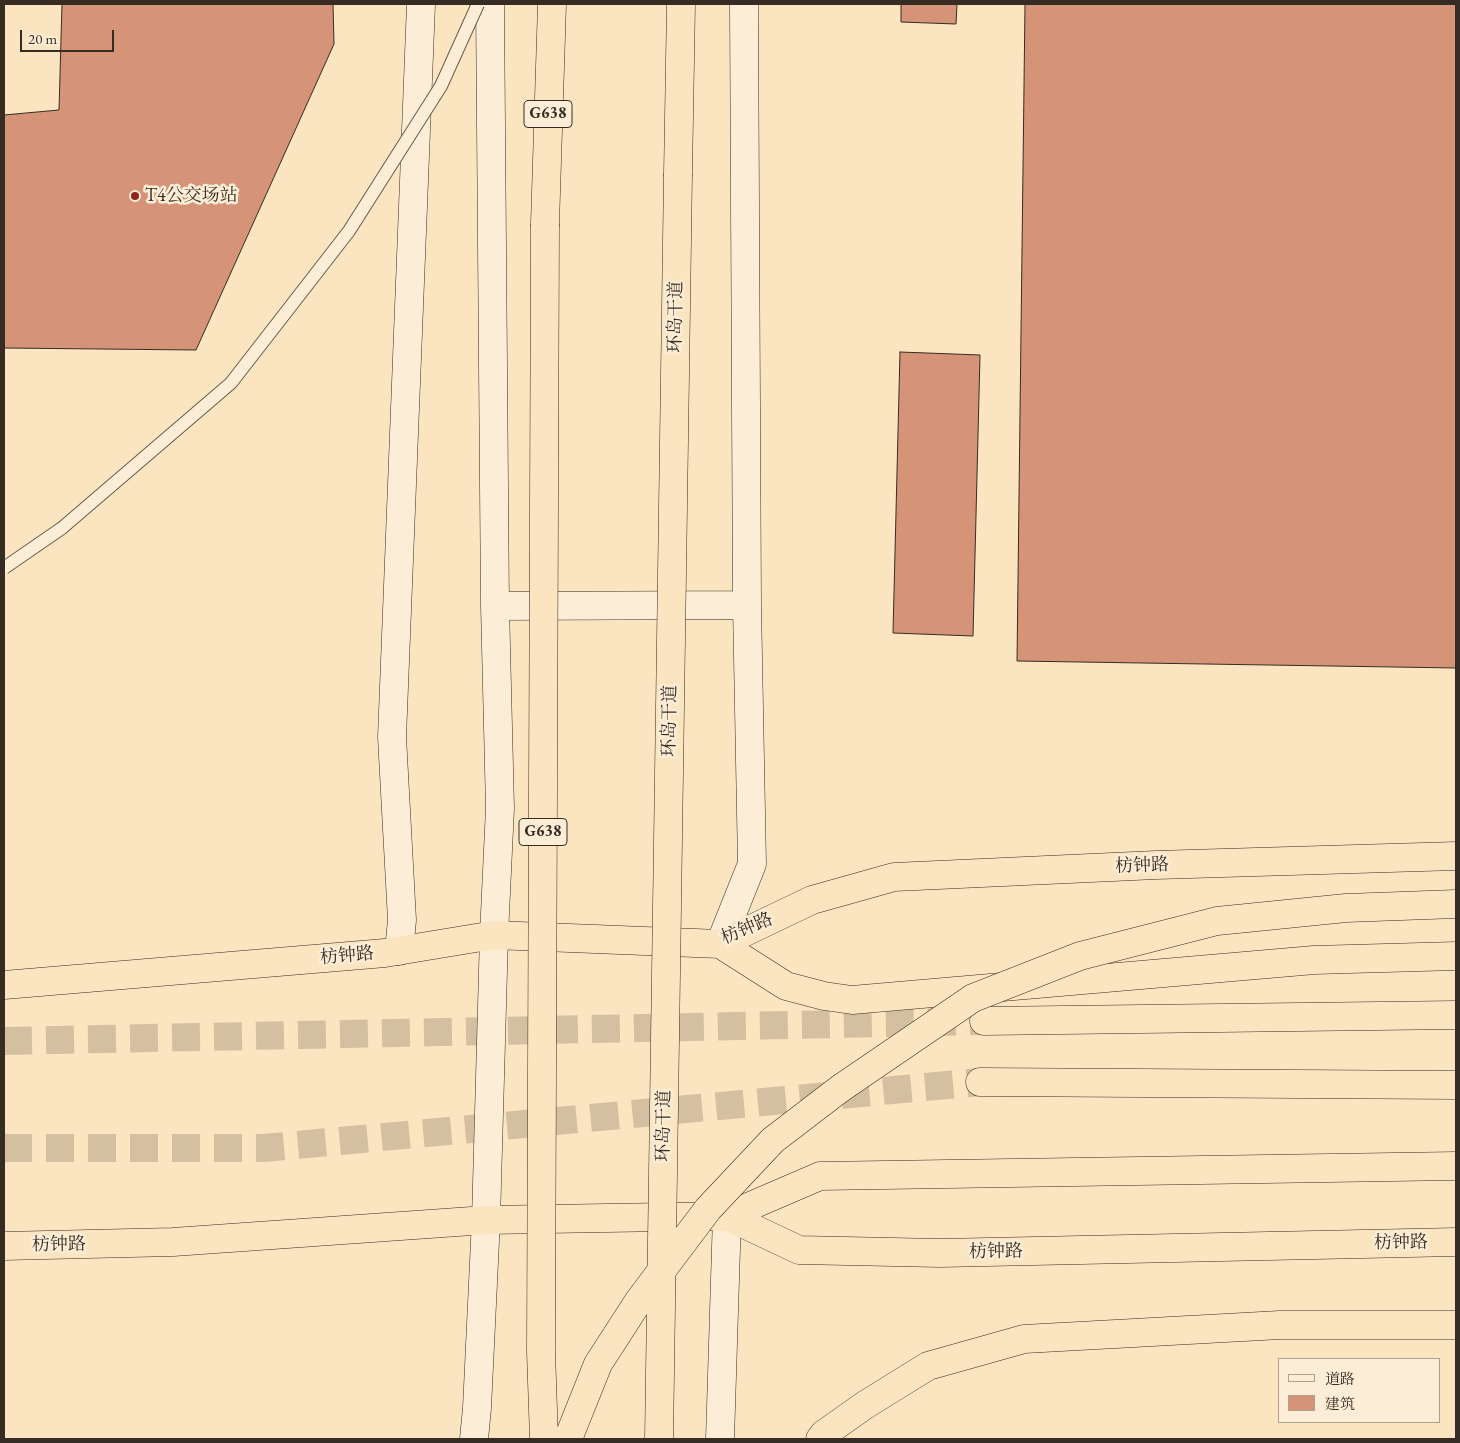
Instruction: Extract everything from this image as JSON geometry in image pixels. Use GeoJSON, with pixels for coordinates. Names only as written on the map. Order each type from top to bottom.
{"type":"FeatureCollection","features":[{"type":"Feature","properties":{"kind":"highway","name":"G638"},"geometry":{"type":"LineString","coordinates":[[544,1439],[541,1342],[545,224],[552,4]]}},
{"type":"Feature","properties":{"kind":"highway","name":"环岛干道"},"geometry":{"type":"LineString","coordinates":[[659,1439],[681,4]]}},
{"type":"Feature","properties":{"kind":"highway","name":"枋钟路"},"geometry":{"type":"LineString","coordinates":[[4,984],[399,951],[494,935],[720,944],[812,900],[894,877],[1156,865],[1456,856]]}},
{"type":"Feature","properties":{"kind":"highway"},"geometry":{"type":"LineString","coordinates":[[568,1439],[598,1364],[638,1302],[708,1209],[773,1140],[841,1088],[973,998],[1080,956],[1217,921],[1346,908],[1456,904]]}},
{"type":"Feature","properties":{"kind":"highway"},"geometry":{"type":"LineString","coordinates":[[720,944],[786,986],[824,996],[852,1000],[1314,960],[1456,956]]}},
{"type":"Feature","properties":{"kind":"highway"},"geometry":{"type":"LineString","coordinates":[[984,1021],[1456,1015]]}},
{"type":"Feature","properties":{"kind":"highway"},"geometry":{"type":"LineString","coordinates":[[980,1082],[1456,1086]]}},
{"type":"Feature","properties":{"kind":"highway"},"geometry":{"type":"LineString","coordinates":[[727,1216],[820,1176],[1456,1166]]}},
{"type":"Feature","properties":{"kind":"highway","name":"枋钟路"},"geometry":{"type":"LineString","coordinates":[[4,1246],[173,1242],[486,1220],[727,1216],[799,1250],[940,1253],[1456,1242]]}},
{"type":"Feature","properties":{"kind":"highway"},"geometry":{"type":"LineString","coordinates":[[820,1439],[824,1434],[865,1405],[928,1366],[1024,1339],[1280,1325],[1456,1325]]}},
{"type":"Feature","properties":{"kind":"main road"},"geometry":{"type":"LineString","coordinates":[[399,951],[402,920],[392,737],[421,4]]}},
{"type":"Feature","properties":{"kind":"main road"},"geometry":{"type":"LineString","coordinates":[[720,944],[752,864],[747,606],[744,4]]}},
{"type":"Feature","properties":{"kind":"main road"},"geometry":{"type":"LineString","coordinates":[[474,1439],[478,1408],[486,1220],[494,935],[500,808],[485,7]]}},
{"type":"Feature","properties":{"kind":"main road"},"geometry":{"type":"LineString","coordinates":[[495,606],[747,606]]}},
{"type":"Feature","properties":{"kind":"main road"},"geometry":{"type":"LineString","coordinates":[[720,1439],[727,1216]]}},
{"type":"Feature","properties":{"kind":"lane"},"geometry":{"type":"LineString","coordinates":[[4,568],[62,528],[231,383],[349,231],[441,86],[485,7]]}},
{"type":"Feature","properties":{"kind":"building","name":"T4公交场站"},"geometry":{"type":"Polygon","coordinates":[[[4,4],[333,4],[334,44],[196,350],[4,348],[4,4]]]}},
{"type":"Feature","properties":{"kind":"building"},"geometry":{"type":"Polygon","coordinates":[[[4,4],[62,4],[59,110],[4,115],[4,4]]]}},
{"type":"Feature","properties":{"kind":"building"},"geometry":{"type":"Polygon","coordinates":[[[901,4],[957,4],[956,24],[901,22],[901,4]]]}},
{"type":"Feature","properties":{"kind":"building"},"geometry":{"type":"Polygon","coordinates":[[[1025,4],[1456,4],[1456,668],[1017,661],[1025,4]]]}},
{"type":"Feature","properties":{"kind":"building"},"geometry":{"type":"Polygon","coordinates":[[[900,352],[980,355],[973,636],[893,633],[900,352]]]}},
{"type":"Feature","properties":{"kind":"tunnel"},"geometry":{"type":"LineString","coordinates":[[4,1041],[984,1021]]}},
{"type":"Feature","properties":{"kind":"tunnel"},"geometry":{"type":"LineString","coordinates":[[4,1148],[264,1148],[980,1082]]}},
{"type":"Feature","properties":{"kind":"place","name":"T4公交场站"},"geometry":{"type":"Point","coordinates":[135,196]}}]}
